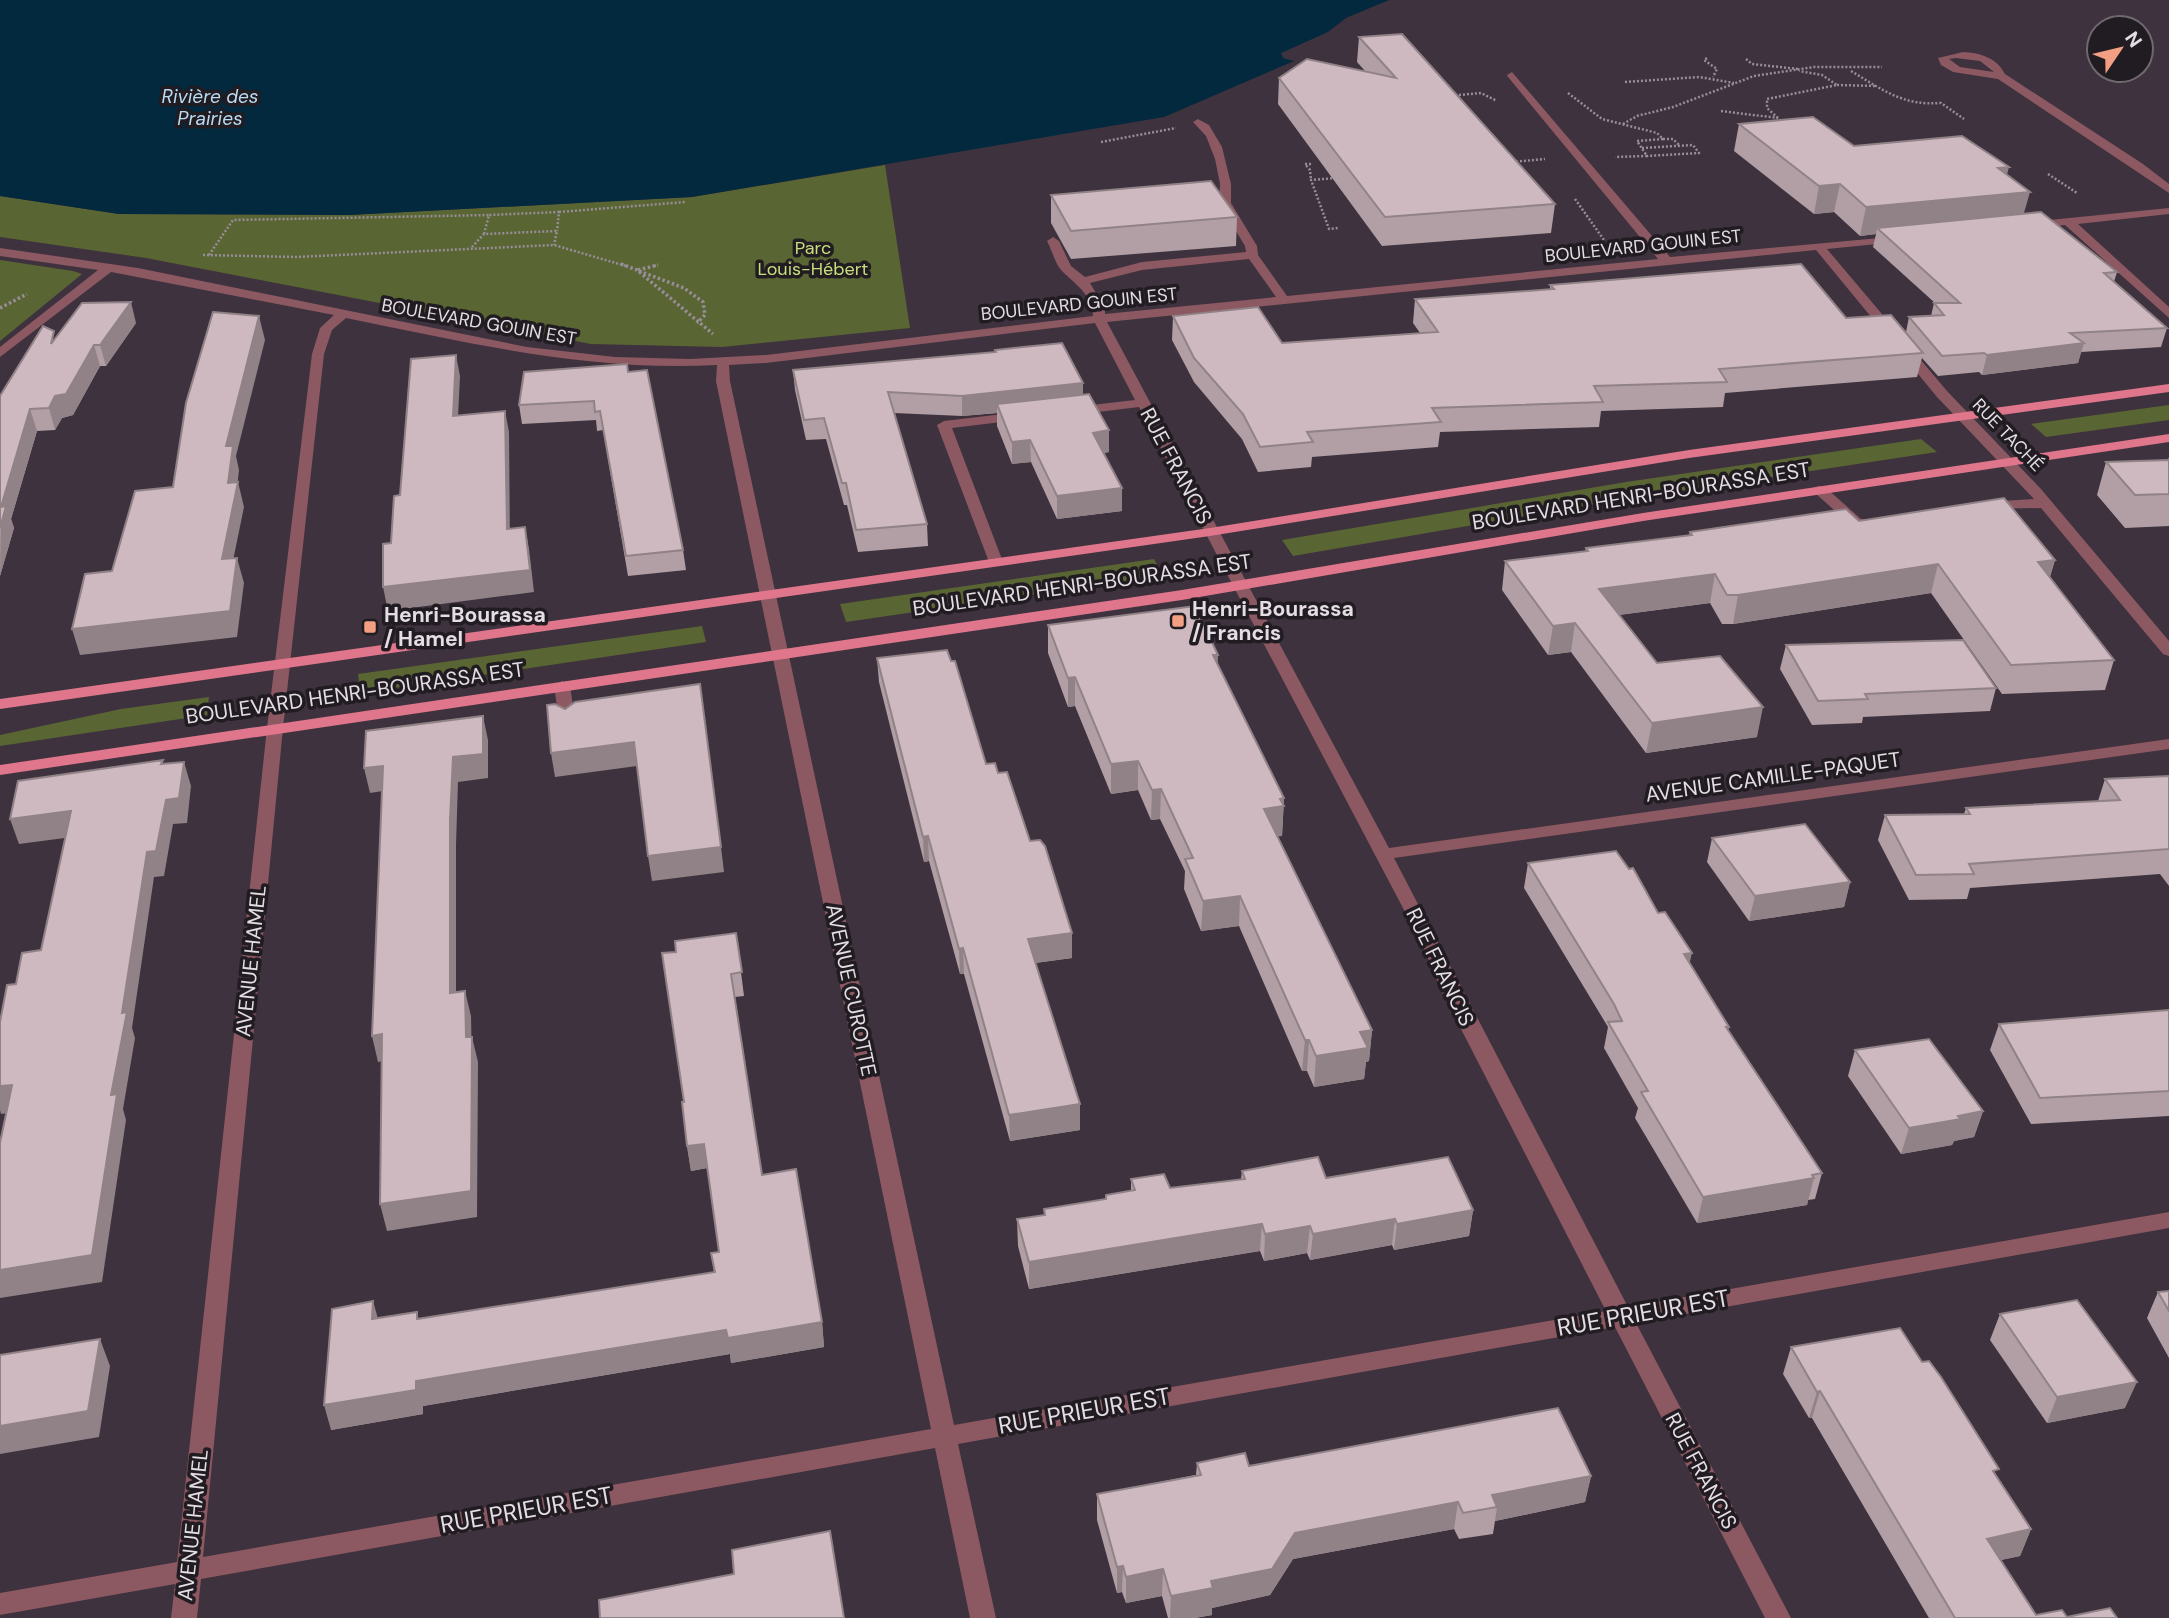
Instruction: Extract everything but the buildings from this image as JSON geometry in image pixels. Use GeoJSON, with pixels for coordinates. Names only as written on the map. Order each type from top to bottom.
{"type":"FeatureCollection","features":[{"type":"Feature","properties":{"kind":"main road","name":"BOULEVARD HENRI-BOURASSA EST"},"geometry":{"type":"LineString","coordinates":[[0,704],[1210,532],[1643,460],[2169,388]]}},
{"type":"Feature","properties":{"kind":"main road","name":"BOULEVARD HENRI-BOURASSA EST"},"geometry":{"type":"LineString","coordinates":[[0,770],[1239,585],[1820,490],[2169,438]]}},
{"type":"Feature","properties":{"kind":"street"},"geometry":{"type":"LineString","coordinates":[[2001,76],[1996,65],[1976,57],[1960,54],[1943,58],[1945,63],[1957,70],[2001,76],[2139,166],[2169,190]]}},
{"type":"Feature","properties":{"kind":"street"},"geometry":{"type":"LineString","coordinates":[[1512,75],[1667,260]]}},
{"type":"Feature","properties":{"kind":"street"},"geometry":{"type":"LineString","coordinates":[[1199,122],[1209,130],[1229,188],[1225,203],[1251,246],[1252,255],[1284,300]]}},
{"type":"Feature","properties":{"kind":"street"},"geometry":{"type":"LineString","coordinates":[[2011,227],[2169,211]]}},
{"type":"Feature","properties":{"kind":"street"},"geometry":{"type":"LineString","coordinates":[[2068,221],[2169,314]]}},
{"type":"Feature","properties":{"kind":"street","name":"BOULEVARD GOUIN EST"},"geometry":{"type":"LineString","coordinates":[[0,251],[109,267],[558,356],[641,362],[723,362],[1099,319],[1907,237]]}},
{"type":"Feature","properties":{"kind":"street","name":"RUE FRANCIS"},"geometry":{"type":"LineString","coordinates":[[1053,241],[1066,268],[1083,281],[1099,308],[1099,319],[1383,854],[1778,1618]]}},
{"type":"Feature","properties":{"kind":"street","name":"RUE TACHÉ"},"geometry":{"type":"LineString","coordinates":[[1818,246],[1963,416],[2045,503],[2169,652]]}},
{"type":"Feature","properties":{"kind":"street"},"geometry":{"type":"LineString","coordinates":[[1083,281],[1142,266],[1252,255]]}},
{"type":"Feature","properties":{"kind":"street"},"geometry":{"type":"LineString","coordinates":[[0,353],[109,267]]}},
{"type":"Feature","properties":{"kind":"street","name":"AVENUE HAMEL"},"geometry":{"type":"LineString","coordinates":[[184,1618],[275,728],[317,354],[326,328],[343,314]]}},
{"type":"Feature","properties":{"kind":"street","name":"AVENUE CUROTTE"},"geometry":{"type":"LineString","coordinates":[[723,362],[723,381],[766,596],[983,1618]]}},
{"type":"Feature","properties":{"kind":"street"},"geometry":{"type":"LineString","coordinates":[[1057,412],[1143,403]]}},
{"type":"Feature","properties":{"kind":"street"},"geometry":{"type":"LineString","coordinates":[[996,562],[944,425],[1030,415]]}},
{"type":"Feature","properties":{"kind":"street"},"geometry":{"type":"LineString","coordinates":[[1820,490],[1858,524],[1871,522]]}},
{"type":"Feature","properties":{"kind":"street"},"geometry":{"type":"LineString","coordinates":[[1973,506],[2045,503]]}},
{"type":"Feature","properties":{"kind":"street"},"geometry":{"type":"LineString","coordinates":[[562,686],[568,726]]}},
{"type":"Feature","properties":{"kind":"street","name":"AVENUE CAMILLE-PAQUET"},"geometry":{"type":"LineString","coordinates":[[1383,854],[2169,744]]}},
{"type":"Feature","properties":{"kind":"street","name":"RUE PRIEUR EST"},"geometry":{"type":"LineString","coordinates":[[0,1604],[2169,1220]]}},
{"type":"Feature","properties":{"kind":"path"},"geometry":{"type":"LineString","coordinates":[[1707,58],[1704,60],[1717,69],[1713,78]]}},
{"type":"Feature","properties":{"kind":"path"},"geometry":{"type":"LineString","coordinates":[[1746,59],[1752,64],[1822,75],[1837,85]]}},
{"type":"Feature","properties":{"kind":"path"},"geometry":{"type":"LineString","coordinates":[[1623,124],[1637,116],[1672,107],[1754,76],[1800,70],[1882,67]]}},
{"type":"Feature","properties":{"kind":"path"},"geometry":{"type":"LineString","coordinates":[[1847,69],[1878,85],[1894,97],[1914,104],[1941,103],[1964,119]]}},
{"type":"Feature","properties":{"kind":"path"},"geometry":{"type":"LineString","coordinates":[[1625,82],[1713,78],[1735,84]]}},
{"type":"Feature","properties":{"kind":"path"},"geometry":{"type":"LineString","coordinates":[[1721,111],[1778,118],[1767,108],[1768,99],[1837,85],[1878,85]]}},
{"type":"Feature","properties":{"kind":"path"},"geometry":{"type":"LineString","coordinates":[[1568,93],[1602,119],[1657,133],[1663,139]]}},
{"type":"Feature","properties":{"kind":"path"},"geometry":{"type":"LineString","coordinates":[[1101,142],[1199,122]]}},
{"type":"Feature","properties":{"kind":"path"},"geometry":{"type":"LineString","coordinates":[[1647,156],[1637,141],[1673,139],[1680,146]]}},
{"type":"Feature","properties":{"kind":"path"},"geometry":{"type":"LineString","coordinates":[[1607,157],[1699,153],[1692,145],[1642,148]]}},
{"type":"Feature","properties":{"kind":"path"},"geometry":{"type":"LineString","coordinates":[[1507,163],[1556,159]]}},
{"type":"Feature","properties":{"kind":"path"},"geometry":{"type":"LineString","coordinates":[[1311,164],[1305,164],[1310,170],[1325,222],[1329,229],[1338,228]]}},
{"type":"Feature","properties":{"kind":"path"},"geometry":{"type":"LineString","coordinates":[[2048,174],[2078,194]]}},
{"type":"Feature","properties":{"kind":"path"},"geometry":{"type":"LineString","coordinates":[[1311,180],[1338,178]]}},
{"type":"Feature","properties":{"kind":"path"},"geometry":{"type":"LineString","coordinates":[[1568,190],[1607,244]]}},
{"type":"Feature","properties":{"kind":"path"},"geometry":{"type":"LineString","coordinates":[[209,255],[233,220],[346,219],[468,213],[489,215],[686,202]]}},
{"type":"Feature","properties":{"kind":"path"},"geometry":{"type":"LineString","coordinates":[[554,245],[559,212]]}},
{"type":"Feature","properties":{"kind":"path"},"geometry":{"type":"LineString","coordinates":[[472,247],[484,234],[489,215]]}},
{"type":"Feature","properties":{"kind":"path"},"geometry":{"type":"LineString","coordinates":[[484,234],[557,231]]}},
{"type":"Feature","properties":{"kind":"path"},"geometry":{"type":"LineString","coordinates":[[198,255],[296,257],[554,245],[599,256],[684,288],[696,296],[706,310],[697,323]]}},
{"type":"Feature","properties":{"kind":"path"},"geometry":{"type":"LineString","coordinates":[[637,270],[658,265]]}},
{"type":"Feature","properties":{"kind":"path"},"geometry":{"type":"LineString","coordinates":[[637,270],[718,340]]}},
{"type":"Feature","properties":{"kind":"green space","name":"Parc Louis-Hébert"},"geometry":{"type":"Polygon","coordinates":[[[885,165],[910,328],[722,347],[591,344],[146,258],[0,237],[0,196],[119,214],[349,215],[692,197],[885,165]]]}},
{"type":"Feature","properties":{"kind":"green space"},"geometry":{"type":"Polygon","coordinates":[[[0,260],[73,271],[82,274],[0,341],[0,260]]]}},
{"type":"Feature","properties":{"kind":"green space"},"geometry":{"type":"Polygon","coordinates":[[[2169,405],[2169,420],[2046,437],[2031,424],[2169,405]]]}},
{"type":"Feature","properties":{"kind":"green space"},"geometry":{"type":"Polygon","coordinates":[[[1921,439],[1937,452],[1625,499],[1293,556],[1282,540],[1626,482],[1921,439]]]}},
{"type":"Feature","properties":{"kind":"green space"},"geometry":{"type":"Polygon","coordinates":[[[1154,559],[1163,576],[846,622],[840,604],[1154,559]]]}},
{"type":"Feature","properties":{"kind":"green space"},"geometry":{"type":"Polygon","coordinates":[[[702,626],[706,642],[360,693],[358,674],[702,626]]]}},
{"type":"Feature","properties":{"kind":"green space"},"geometry":{"type":"Polygon","coordinates":[[[209,697],[207,715],[0,746],[0,735],[121,709],[209,697]]]}},
{"type":"Feature","properties":{"kind":"water","name":"Rivière des Prairies"},"geometry":{"type":"Polygon","coordinates":[[[0,0],[1389,0],[1346,18],[1328,32],[1281,53],[1283,58],[1294,61],[1164,117],[692,197],[349,215],[119,214],[0,196],[0,0]]]}},
{"type":"Feature","properties":{"kind":"place","name":"Henri-Bourassa / Francis"},"geometry":{"type":"Point","coordinates":[1178,621]}},
{"type":"Feature","properties":{"kind":"place","name":"Henri-Bourassa / Hamel"},"geometry":{"type":"Point","coordinates":[370,627]}}]}
